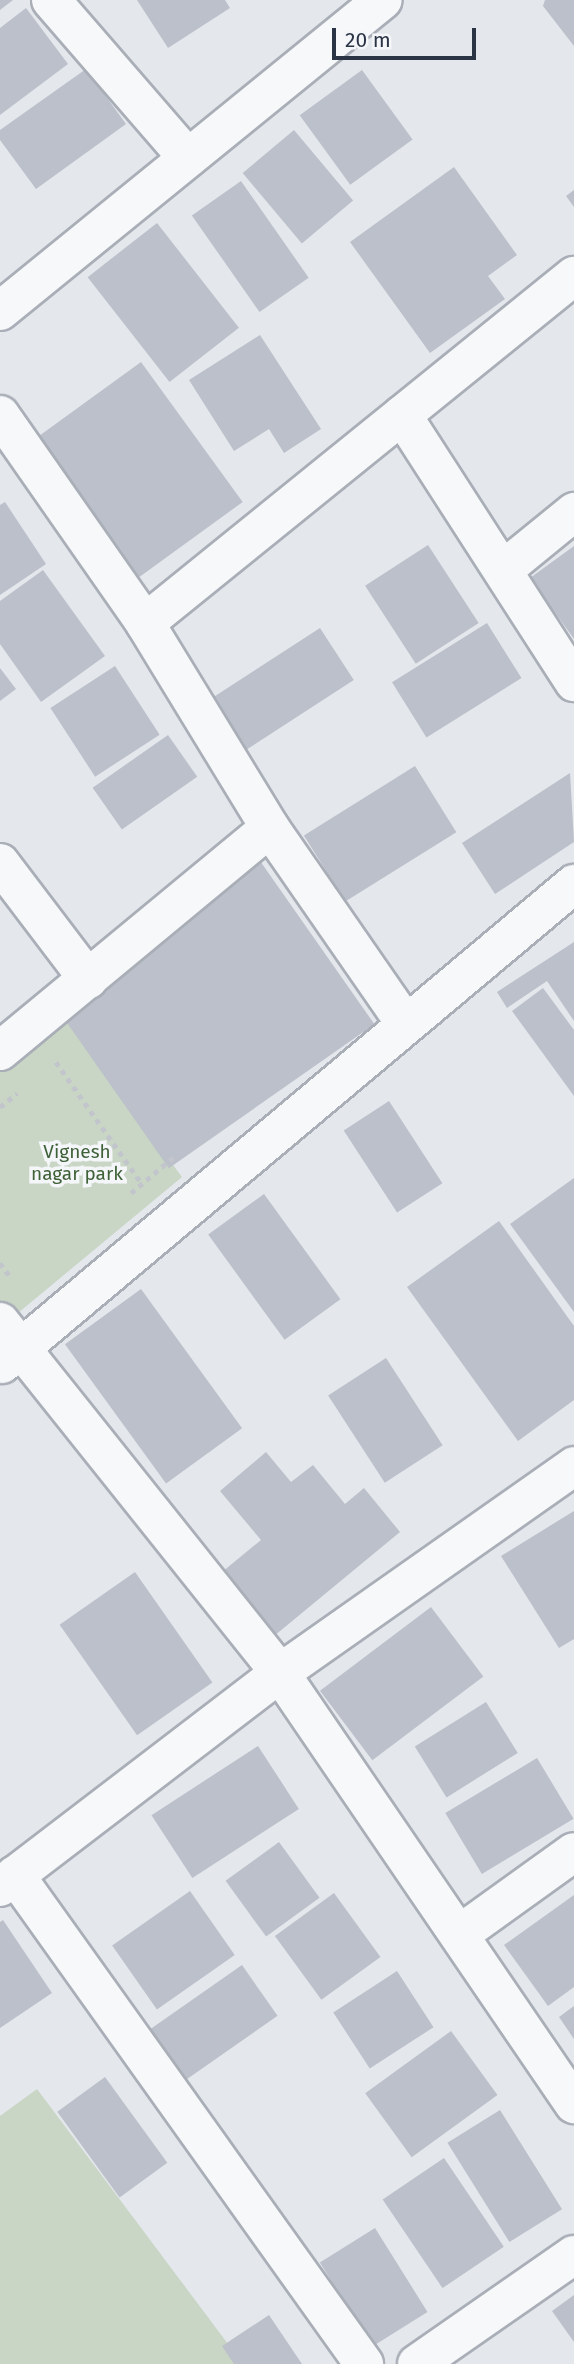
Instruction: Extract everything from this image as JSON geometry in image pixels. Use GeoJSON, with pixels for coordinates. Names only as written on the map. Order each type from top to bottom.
{"type":"FeatureCollection","features":[{"type":"Feature","properties":{"kind":"street"},"geometry":{"type":"LineString","coordinates":[[51,0],[188,158]]}},
{"type":"Feature","properties":{"kind":"street"},"geometry":{"type":"LineString","coordinates":[[0,311],[383,0]]}},
{"type":"Feature","properties":{"kind":"street"},"geometry":{"type":"LineString","coordinates":[[145,623],[574,276]]}},
{"type":"Feature","properties":{"kind":"street"},"geometry":{"type":"LineString","coordinates":[[0,415],[145,623],[270,828],[405,1023]]}},
{"type":"Feature","properties":{"kind":"street"},"geometry":{"type":"LineString","coordinates":[[402,415],[574,682]]}},
{"type":"Feature","properties":{"kind":"street"},"geometry":{"type":"LineString","coordinates":[[503,570],[574,512]]}},
{"type":"Feature","properties":{"kind":"street"},"geometry":{"type":"LineString","coordinates":[[0,1051],[270,828]]}},
{"type":"Feature","properties":{"kind":"street"},"geometry":{"type":"LineString","coordinates":[[0,863],[88,979]]}},
{"type":"Feature","properties":{"kind":"street"},"geometry":{"type":"LineString","coordinates":[[574,884],[7,1346],[280,1673],[574,2104]]}},
{"type":"Feature","properties":{"kind":"street"},"geometry":{"type":"LineString","coordinates":[[364,2364],[7,1881],[280,1673],[574,1466]]}},
{"type":"Feature","properties":{"kind":"street"},"geometry":{"type":"LineString","coordinates":[[460,1934],[574,1852]]}},
{"type":"Feature","properties":{"kind":"street"},"geometry":{"type":"LineString","coordinates":[[417,2364],[574,2255]]}},
{"type":"Feature","properties":{"kind":"path"},"geometry":{"type":"LineString","coordinates":[[46,1069],[55,1061],[142,1184]]}},
{"type":"Feature","properties":{"kind":"path"},"geometry":{"type":"LineString","coordinates":[[0,1107],[28,1084]]}},
{"type":"Feature","properties":{"kind":"green space","name":"Vignesh nagar park"},"geometry":{"type":"Polygon","coordinates":[[[64,1017],[182,1177],[12,1318],[0,1303],[0,1069],[64,1017]]]}},
{"type":"Feature","properties":{"kind":"green space"},"geometry":{"type":"Polygon","coordinates":[[[37,2089],[243,2364],[0,2364],[0,2116],[37,2089]]]}},
{"type":"Feature","properties":{"kind":"building"},"geometry":{"type":"Polygon","coordinates":[[[0,0],[13,0],[0,10],[0,0]]]}},
{"type":"Feature","properties":{"kind":"building"},"geometry":{"type":"Polygon","coordinates":[[[137,0],[225,0],[230,8],[168,48],[137,0]]]}},
{"type":"Feature","properties":{"kind":"building"},"geometry":{"type":"Polygon","coordinates":[[[545,0],[574,0],[574,46],[543,6],[545,0]]]}},
{"type":"Feature","properties":{"kind":"building"},"geometry":{"type":"Polygon","coordinates":[[[26,8],[68,64],[0,115],[0,28],[26,8]]]}},
{"type":"Feature","properties":{"kind":"building"},"geometry":{"type":"Polygon","coordinates":[[[86,69],[126,124],[36,189],[0,140],[0,130],[86,69]]]}},
{"type":"Feature","properties":{"kind":"building"},"geometry":{"type":"Polygon","coordinates":[[[362,70],[413,140],[350,185],[300,115],[362,70]]]}},
{"type":"Feature","properties":{"kind":"building"},"geometry":{"type":"Polygon","coordinates":[[[294,130],[353,200],[302,244],[243,173],[294,130]]]}},
{"type":"Feature","properties":{"kind":"building"},"geometry":{"type":"Polygon","coordinates":[[[454,167],[517,255],[488,276],[505,299],[430,353],[350,242],[454,167]]]}},
{"type":"Feature","properties":{"kind":"building"},"geometry":{"type":"Polygon","coordinates":[[[241,181],[309,278],[260,312],[192,215],[241,181]]]}},
{"type":"Feature","properties":{"kind":"building"},"geometry":{"type":"Polygon","coordinates":[[[574,190],[574,207],[566,196],[574,190]]]}},
{"type":"Feature","properties":{"kind":"building"},"geometry":{"type":"Polygon","coordinates":[[[157,223],[239,328],[170,382],[88,277],[157,223]]]}},
{"type":"Feature","properties":{"kind":"building"},"geometry":{"type":"Polygon","coordinates":[[[260,335],[321,429],[284,453],[269,429],[234,451],[189,380],[260,335]]]}},
{"type":"Feature","properties":{"kind":"building"},"geometry":{"type":"Polygon","coordinates":[[[141,362],[243,502],[136,580],[34,440],[141,362]]]}},
{"type":"Feature","properties":{"kind":"building"},"geometry":{"type":"Polygon","coordinates":[[[5,502],[46,564],[0,595],[0,505],[5,502]]]}},
{"type":"Feature","properties":{"kind":"building"},"geometry":{"type":"Polygon","coordinates":[[[428,545],[479,623],[416,664],[365,586],[428,545]]]}},
{"type":"Feature","properties":{"kind":"building"},"geometry":{"type":"Polygon","coordinates":[[[574,546],[574,639],[530,578],[574,546]]]}},
{"type":"Feature","properties":{"kind":"building"},"geometry":{"type":"Polygon","coordinates":[[[43,570],[105,656],[41,702],[0,644],[0,601],[43,570]]]}},
{"type":"Feature","properties":{"kind":"building"},"geometry":{"type":"Polygon","coordinates":[[[487,623],[521,678],[426,737],[392,682],[487,623]]]}},
{"type":"Feature","properties":{"kind":"building"},"geometry":{"type":"Polygon","coordinates":[[[320,628],[354,680],[239,755],[205,703],[320,628]]]}},
{"type":"Feature","properties":{"kind":"building"},"geometry":{"type":"Polygon","coordinates":[[[115,666],[160,735],[95,777],[50,708],[115,666]]]}},
{"type":"Feature","properties":{"kind":"building"},"geometry":{"type":"Polygon","coordinates":[[[0,668],[16,689],[0,701],[0,668]]]}},
{"type":"Feature","properties":{"kind":"building"},"geometry":{"type":"Polygon","coordinates":[[[168,735],[197,777],[122,830],[93,788],[168,735]]]}},
{"type":"Feature","properties":{"kind":"building"},"geometry":{"type":"Polygon","coordinates":[[[415,766],[456,832],[345,902],[304,835],[415,766]]]}},
{"type":"Feature","properties":{"kind":"building"},"geometry":{"type":"Polygon","coordinates":[[[570,773],[574,842],[495,894],[462,843],[570,773]]]}},
{"type":"Feature","properties":{"kind":"building"},"geometry":{"type":"Polygon","coordinates":[[[258,858],[374,1024],[169,1168],[52,1002],[258,858]]]}},
{"type":"Feature","properties":{"kind":"building"},"geometry":{"type":"Polygon","coordinates":[[[574,942],[574,1021],[547,981],[507,1008],[497,992],[574,942]]]}},
{"type":"Feature","properties":{"kind":"building"},"geometry":{"type":"Polygon","coordinates":[[[543,988],[574,1030],[574,1096],[512,1011],[543,988]]]}},
{"type":"Feature","properties":{"kind":"building"},"geometry":{"type":"Polygon","coordinates":[[[389,1101],[442,1183],[397,1213],[344,1130],[389,1101]]]}},
{"type":"Feature","properties":{"kind":"building"},"geometry":{"type":"Polygon","coordinates":[[[574,1178],[574,1312],[510,1224],[574,1178]]]}},
{"type":"Feature","properties":{"kind":"building"},"geometry":{"type":"Polygon","coordinates":[[[264,1194],[340,1299],[285,1340],[208,1235],[264,1194]]]}},
{"type":"Feature","properties":{"kind":"building"},"geometry":{"type":"Polygon","coordinates":[[[499,1221],[574,1326],[574,1400],[518,1441],[407,1287],[499,1221]]]}},
{"type":"Feature","properties":{"kind":"building"},"geometry":{"type":"Polygon","coordinates":[[[141,1289],[242,1428],[166,1483],[65,1344],[141,1289]]]}},
{"type":"Feature","properties":{"kind":"building"},"geometry":{"type":"Polygon","coordinates":[[[386,1358],[443,1445],[385,1483],[328,1396],[386,1358]]]}},
{"type":"Feature","properties":{"kind":"building"},"geometry":{"type":"Polygon","coordinates":[[[266,1452],[291,1482],[313,1465],[345,1504],[364,1488],[400,1532],[268,1641],[216,1577],[261,1540],[220,1491],[266,1452]]]}},
{"type":"Feature","properties":{"kind":"building"},"geometry":{"type":"Polygon","coordinates":[[[574,1511],[574,1639],[559,1648],[501,1556],[574,1511]]]}},
{"type":"Feature","properties":{"kind":"building"},"geometry":{"type":"Polygon","coordinates":[[[135,1572],[212,1683],[137,1735],[60,1625],[135,1572]]]}},
{"type":"Feature","properties":{"kind":"building"},"geometry":{"type":"Polygon","coordinates":[[[431,1607],[483,1676],[372,1760],[320,1691],[431,1607]]]}},
{"type":"Feature","properties":{"kind":"building"},"geometry":{"type":"Polygon","coordinates":[[[486,1702],[518,1753],[447,1797],[415,1747],[486,1702]]]}},
{"type":"Feature","properties":{"kind":"building"},"geometry":{"type":"Polygon","coordinates":[[[258,1746],[299,1809],[192,1878],[151,1815],[258,1746]]]}},
{"type":"Feature","properties":{"kind":"building"},"geometry":{"type":"Polygon","coordinates":[[[537,1758],[574,1819],[482,1874],[445,1813],[537,1758]]]}},
{"type":"Feature","properties":{"kind":"building"},"geometry":{"type":"Polygon","coordinates":[[[279,1842],[320,1898],[266,1937],[226,1881],[279,1842]]]}},
{"type":"Feature","properties":{"kind":"building"},"geometry":{"type":"Polygon","coordinates":[[[190,1891],[235,1955],[157,2009],[112,1945],[190,1891]]]}},
{"type":"Feature","properties":{"kind":"building"},"geometry":{"type":"Polygon","coordinates":[[[334,1893],[380,1957],[321,2000],[275,1936],[334,1893]]]}},
{"type":"Feature","properties":{"kind":"building"},"geometry":{"type":"Polygon","coordinates":[[[574,1895],[574,1987],[548,2006],[504,1945],[574,1895]]]}},
{"type":"Feature","properties":{"kind":"building"},"geometry":{"type":"Polygon","coordinates":[[[3,1920],[52,1993],[0,2028],[0,1922],[3,1920]]]}},
{"type":"Feature","properties":{"kind":"building"},"geometry":{"type":"Polygon","coordinates":[[[242,1965],[278,2016],[185,2081],[149,2030],[242,1965]]]}},
{"type":"Feature","properties":{"kind":"building"},"geometry":{"type":"Polygon","coordinates":[[[397,1971],[433,2027],[370,2069],[333,2012],[397,1971]]]}},
{"type":"Feature","properties":{"kind":"building"},"geometry":{"type":"Polygon","coordinates":[[[574,2006],[574,2039],[559,2017],[574,2006]]]}},
{"type":"Feature","properties":{"kind":"building"},"geometry":{"type":"Polygon","coordinates":[[[451,2031],[497,2095],[412,2157],[365,2093],[451,2031]]]}},
{"type":"Feature","properties":{"kind":"building"},"geometry":{"type":"Polygon","coordinates":[[[105,2077],[167,2163],[120,2197],[57,2112],[105,2077]]]}},
{"type":"Feature","properties":{"kind":"building"},"geometry":{"type":"Polygon","coordinates":[[[500,2110],[562,2209],[509,2242],[447,2143],[500,2110]]]}},
{"type":"Feature","properties":{"kind":"building"},"geometry":{"type":"Polygon","coordinates":[[[444,2158],[504,2247],[442,2288],[383,2199],[444,2158]]]}},
{"type":"Feature","properties":{"kind":"building"},"geometry":{"type":"Polygon","coordinates":[[[375,2228],[427,2312],[372,2346],[320,2262],[375,2228]]]}},
{"type":"Feature","properties":{"kind":"building"},"geometry":{"type":"Polygon","coordinates":[[[574,2295],[574,2342],[552,2311],[574,2295]]]}},
{"type":"Feature","properties":{"kind":"building"},"geometry":{"type":"Polygon","coordinates":[[[269,2315],[302,2364],[234,2364],[222,2346],[269,2315]]]}}]}
